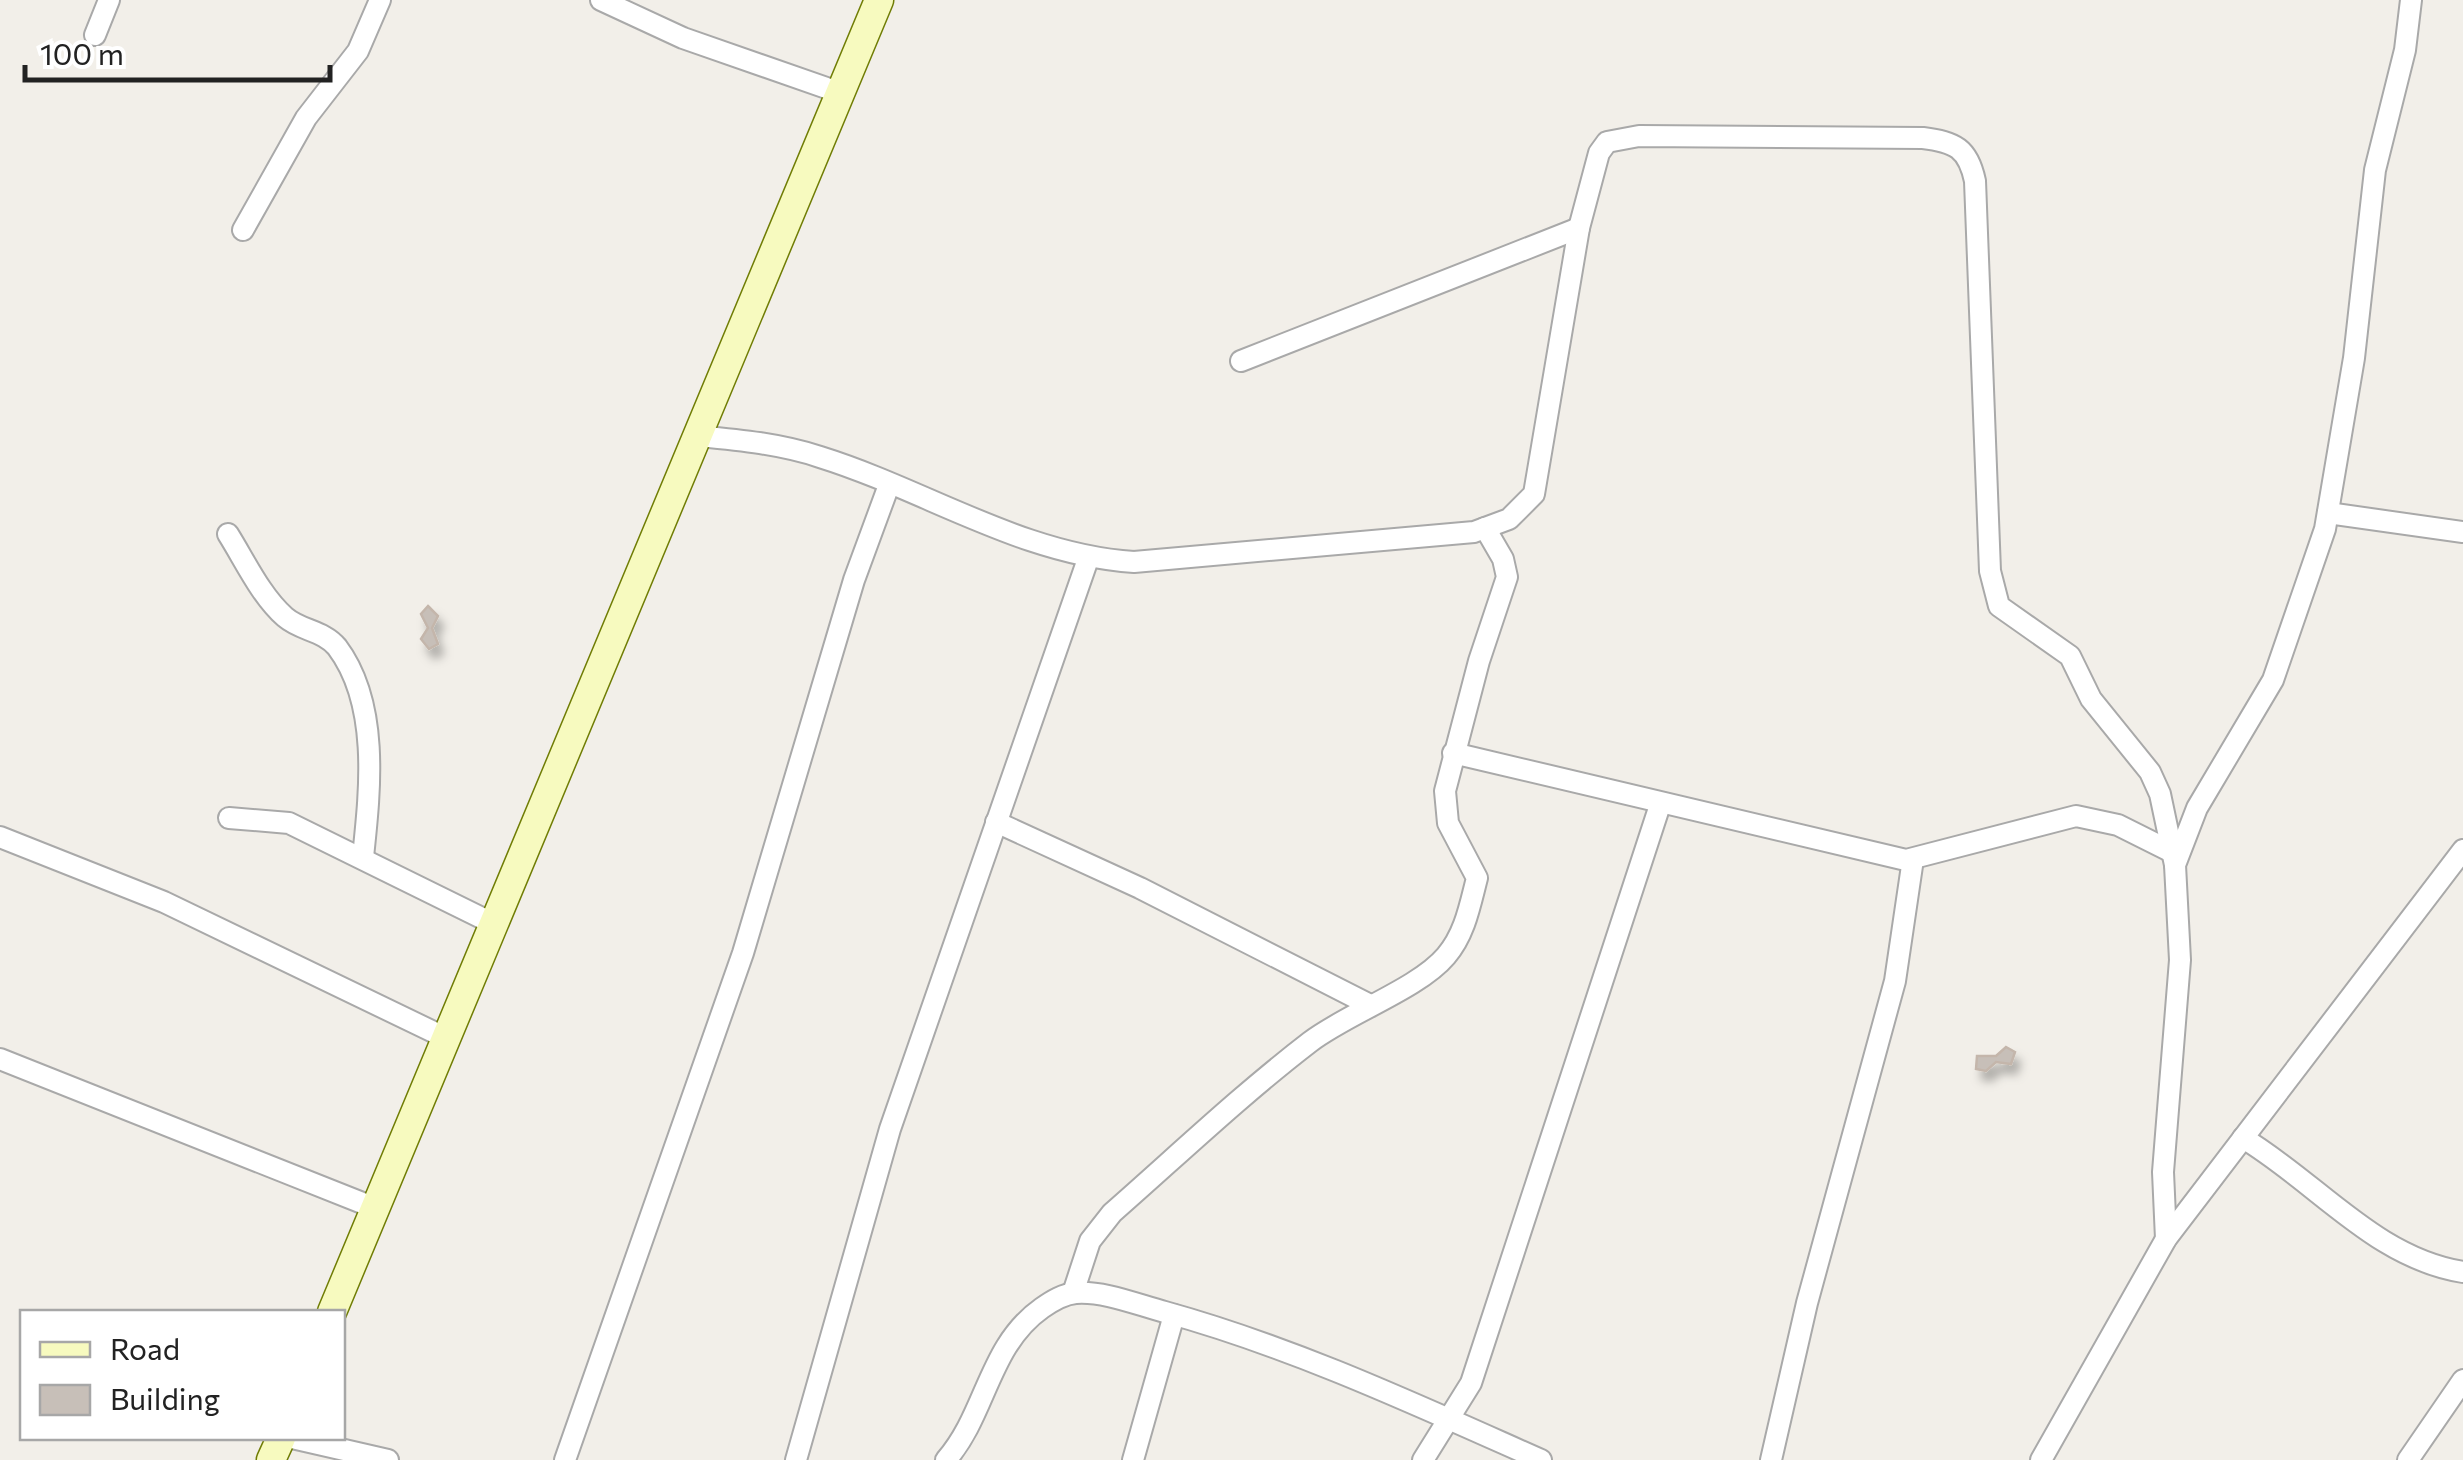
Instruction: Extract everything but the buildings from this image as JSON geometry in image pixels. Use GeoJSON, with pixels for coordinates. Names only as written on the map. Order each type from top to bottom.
{"type":"FeatureCollection","features":[{"type":"Feature","properties":{"kind":"street"},"geometry":{"type":"LineString","coordinates":[[95,35],[109,0]]}},
{"type":"Feature","properties":{"kind":"street"},"geometry":{"type":"LineString","coordinates":[[243,230],[306,118],[358,51],[380,0]]}},
{"type":"Feature","properties":{"kind":"street"},"geometry":{"type":"LineString","coordinates":[[601,0],[683,38],[838,92]]}},
{"type":"Feature","properties":{"kind":"street"},"geometry":{"type":"LineString","coordinates":[[333,1310],[879,0]]}},
{"type":"Feature","properties":{"kind":"street"},"geometry":{"type":"LineString","coordinates":[[2174,859],[2197,808],[2273,680],[2300,611],[2328,513],[2354,358],[2375,170],[2405,50],[2412,0]]}},
{"type":"Feature","properties":{"kind":"street"},"geometry":{"type":"LineString","coordinates":[[698,436],[821,457],[1088,559],[1134,562],[1485,528],[1509,519],[1534,494],[1580,228],[1599,153],[1619,137],[1923,138],[1955,144],[1968,153],[1975,180],[1990,571],[1999,606],[2070,656],[2091,699],[2150,772],[2160,794],[2174,859],[2180,960],[2163,1172],[2166,1239]]}},
{"type":"Feature","properties":{"kind":"street"},"geometry":{"type":"LineString","coordinates":[[1241,361],[1580,228]]}},
{"type":"Feature","properties":{"kind":"street"},"geometry":{"type":"LineString","coordinates":[[565,1460],[743,954],[854,580],[889,485]]}},
{"type":"Feature","properties":{"kind":"street"},"geometry":{"type":"LineString","coordinates":[[2328,513],[2463,532]]}},
{"type":"Feature","properties":{"kind":"street"},"geometry":{"type":"LineString","coordinates":[[1073,1293],[1090,1241],[1112,1213],[1310,1042],[1441,961],[1472,903],[1477,872],[1451,828],[1446,808],[1453,754],[1506,577],[1503,559],[1485,528]]}},
{"type":"Feature","properties":{"kind":"street"},"geometry":{"type":"LineString","coordinates":[[228,534],[281,614],[296,625],[323,634],[342,656],[366,719],[370,786],[363,857]]}},
{"type":"Feature","properties":{"kind":"street"},"geometry":{"type":"LineString","coordinates":[[796,1460],[890,1130],[1088,559]]}},
{"type":"Feature","properties":{"kind":"street"},"geometry":{"type":"LineString","coordinates":[[1453,754],[1660,805],[1914,859],[2076,816],[2118,825],[2174,859]]}},
{"type":"Feature","properties":{"kind":"street"},"geometry":{"type":"LineString","coordinates":[[1423,1460],[1471,1383],[1510,1274],[1660,805]]}},
{"type":"Feature","properties":{"kind":"street"},"geometry":{"type":"LineString","coordinates":[[229,818],[289,823],[494,924]]}},
{"type":"Feature","properties":{"kind":"street"},"geometry":{"type":"LineString","coordinates":[[996,822],[1140,888],[1368,1004]]}},
{"type":"Feature","properties":{"kind":"street"},"geometry":{"type":"LineString","coordinates":[[0,837],[164,902],[446,1038]]}},
{"type":"Feature","properties":{"kind":"street"},"geometry":{"type":"LineString","coordinates":[[2040,1460],[2166,1239],[2463,850]]}},
{"type":"Feature","properties":{"kind":"street"},"geometry":{"type":"LineString","coordinates":[[1770,1460],[1807,1303],[1895,982],[1914,859]]}},
{"type":"Feature","properties":{"kind":"street"},"geometry":{"type":"LineString","coordinates":[[0,1059],[375,1208]]}},
{"type":"Feature","properties":{"kind":"street"},"geometry":{"type":"LineString","coordinates":[[2243,1138],[2290,1166],[2371,1236],[2433,1265],[2463,1272]]}},
{"type":"Feature","properties":{"kind":"street"},"geometry":{"type":"LineString","coordinates":[[946,1460],[964,1439],[998,1355],[1012,1335],[1043,1307],[1073,1293],[1174,1315],[1262,1342],[1540,1460]]}},
{"type":"Feature","properties":{"kind":"street"},"geometry":{"type":"LineString","coordinates":[[1133,1460],[1174,1315]]}},
{"type":"Feature","properties":{"kind":"street"},"geometry":{"type":"LineString","coordinates":[[2408,1460],[2463,1380]]}},
{"type":"Feature","properties":{"kind":"street"},"geometry":{"type":"LineString","coordinates":[[301,1440],[388,1460]]}}]}
